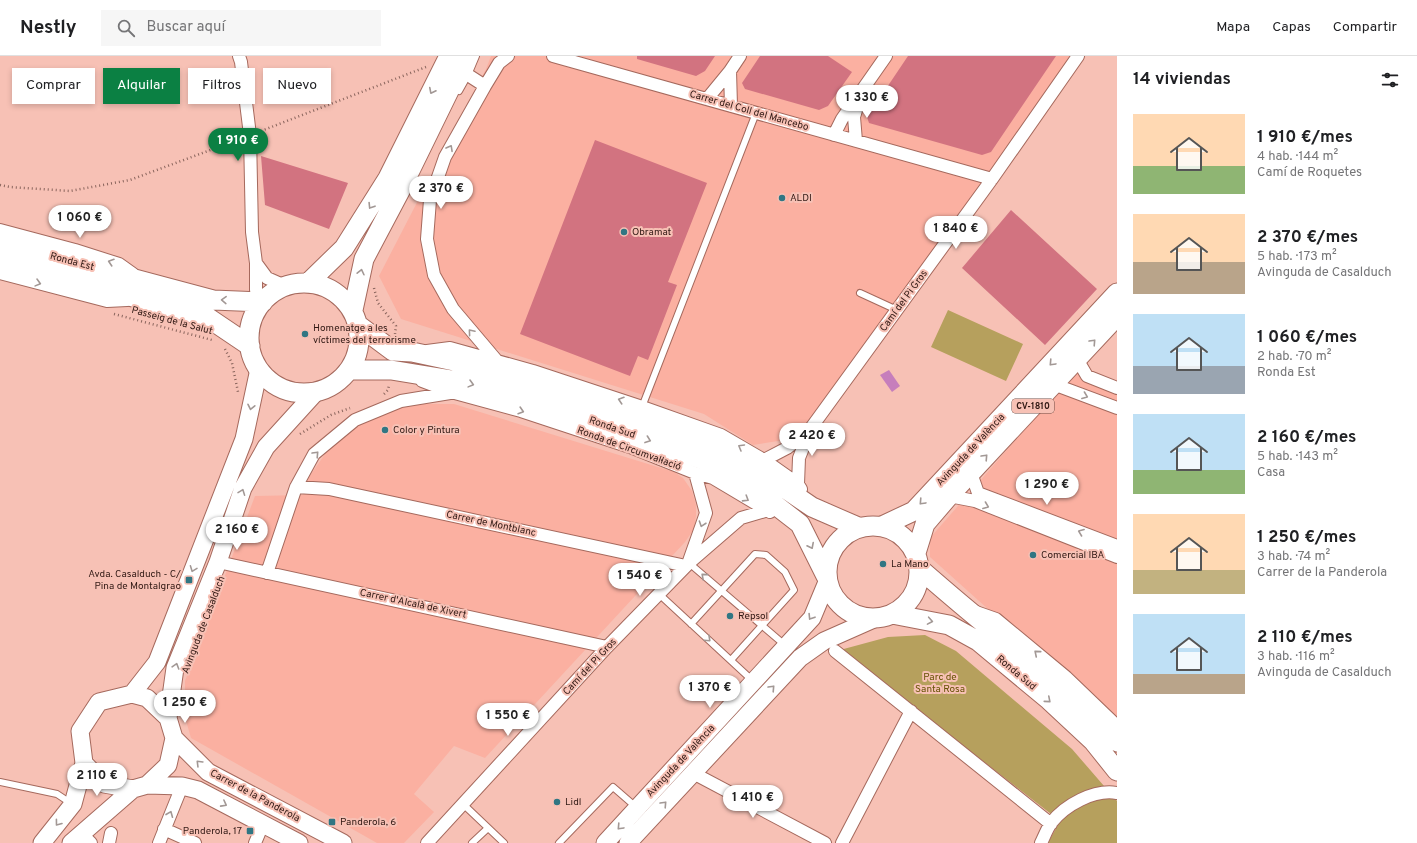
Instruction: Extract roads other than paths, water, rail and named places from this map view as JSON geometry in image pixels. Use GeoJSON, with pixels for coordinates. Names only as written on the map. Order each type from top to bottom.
{"type":"FeatureCollection","features":[{"type":"Feature","properties":{"kind":"main road"},"geometry":{"type":"LineString","coordinates":[[356,318],[335,292],[308,283],[285,286],[263,301],[252,321],[250,346],[259,369],[274,384],[294,392],[316,392],[337,382],[349,370],[359,348],[356,318],[364,259],[402,189],[466,56]]}},
{"type":"Feature","properties":{"kind":"main road"},"geometry":{"type":"LineString","coordinates":[[308,283],[344,248],[388,178],[448,58]]}},
{"type":"Feature","properties":{"kind":"main road","name":"Ronda Est"},"geometry":{"type":"LineString","coordinates":[[0,243],[143,291],[208,317],[250,346]]}},
{"type":"Feature","properties":{"kind":"main road","name":"Ronda Est"},"geometry":{"type":"LineString","coordinates":[[0,261],[143,291],[213,300],[263,301]]}},
{"type":"Feature","properties":{"kind":"main road","name":"Avinguda de València"},"geometry":{"type":"LineString","coordinates":[[882,526],[914,511],[1117,293]]}},
{"type":"Feature","properties":{"kind":"main road","name":"Avinguda de València"},"geometry":{"type":"LineString","coordinates":[[918,561],[925,524],[970,473],[1117,316]]}},
{"type":"Feature","properties":{"kind":"main road","name":"Ronda Sud"},"geometry":{"type":"LineString","coordinates":[[356,318],[393,351],[412,352],[531,382],[639,418],[718,447],[758,470],[812,507],[858,527]]}},
{"type":"Feature","properties":{"kind":"main road"},"geometry":{"type":"LineString","coordinates":[[132,694],[157,662],[244,439],[259,369]]}},
{"type":"Feature","properties":{"kind":"main road","name":"Ronda Sud"},"geometry":{"type":"LineString","coordinates":[[349,370],[391,370],[452,380],[526,399],[715,464],[751,486],[800,524],[827,579]]}},
{"type":"Feature","properties":{"kind":"main road","name":"Avinguda de Casalduch"},"geometry":{"type":"LineString","coordinates":[[168,718],[175,668],[218,562],[243,488],[266,447],[316,392]]}},
{"type":"Feature","properties":{"kind":"main road"},"geometry":{"type":"LineString","coordinates":[[870,525],[882,526],[902,535],[918,561],[917,587],[907,603],[884,616],[854,614],[837,601],[827,579],[829,556],[840,538],[858,527],[870,525]]}},
{"type":"Feature","properties":{"kind":"main road","name":"Ronda Sud"},"geometry":{"type":"LineString","coordinates":[[918,561],[965,608],[1060,684],[1106,729],[1117,742]]}},
{"type":"Feature","properties":{"kind":"main road","name":"Avinguda de València"},"geometry":{"type":"LineString","coordinates":[[605,843],[787,647],[812,618],[827,579]]}},
{"type":"Feature","properties":{"kind":"main road","name":"Ronda Sud"},"geometry":{"type":"LineString","coordinates":[[884,616],[949,625],[978,641],[1060,710],[1093,742],[1117,771]]}},
{"type":"Feature","properties":{"kind":"main road","name":"Avinguda de València"},"geometry":{"type":"LineString","coordinates":[[628,843],[800,658],[824,641],[884,616]]}},
{"type":"Feature","properties":{"kind":"main road"},"geometry":{"type":"LineString","coordinates":[[42,843],[73,804],[84,763],[80,731],[99,702],[132,694],[147,698],[168,718],[174,738],[168,765],[140,787],[81,840]]}},
{"type":"Feature","properties":{"kind":"main road","name":"Carrer de la Panderola"},"geometry":{"type":"LineString","coordinates":[[174,738],[208,772],[343,843]]}},
{"type":"Feature","properties":{"kind":"main road"},"geometry":{"type":"LineString","coordinates":[[84,763],[104,784],[140,787]]}},
{"type":"Feature","properties":{"kind":"main road","name":"Carrer de la Panderola"},"geometry":{"type":"LineString","coordinates":[[140,787],[182,786],[198,790],[299,843]]}},
{"type":"Feature","properties":{"kind":"street"},"geometry":{"type":"LineString","coordinates":[[239,56],[250,135],[252,232],[256,263],[256,290],[263,301]]}},
{"type":"Feature","properties":{"kind":"street"},"geometry":{"type":"LineString","coordinates":[[497,361],[453,309],[434,275],[427,239],[430,200],[445,157],[499,63],[508,56]]}},
{"type":"Feature","properties":{"kind":"street","name":"Carrer del Coll del Mancebo"},"geometry":{"type":"LineString","coordinates":[[553,56],[992,179]]}},
{"type":"Feature","properties":{"kind":"street"},"geometry":{"type":"LineString","coordinates":[[707,99],[740,56]]}},
{"type":"Feature","properties":{"kind":"street"},"geometry":{"type":"LineString","coordinates":[[834,135],[842,119],[886,56]]}},
{"type":"Feature","properties":{"kind":"street","name":"Camí del Pi Gros"},"geometry":{"type":"LineString","coordinates":[[764,460],[787,448],[811,428],[992,179],[1078,56]]}},
{"type":"Feature","properties":{"kind":"street"},"geometry":{"type":"LineString","coordinates":[[730,71],[731,106]]}},
{"type":"Feature","properties":{"kind":"street"},"geometry":{"type":"LineString","coordinates":[[468,75],[485,86]]}},
{"type":"Feature","properties":{"kind":"street"},"geometry":{"type":"LineString","coordinates":[[856,141],[854,118],[860,95]]}},
{"type":"Feature","properties":{"kind":"street","name":"Ronda Est"},"geometry":{"type":"LineString","coordinates":[[0,230],[75,250],[119,264],[143,291],[107,301],[0,273]]}},
{"type":"Feature","properties":{"kind":"street"},"geometry":{"type":"LineString","coordinates":[[256,263],[267,278],[285,286]]}},
{"type":"Feature","properties":{"kind":"street","name":"Ronda Sud"},"geometry":{"type":"LineString","coordinates":[[412,352],[450,348],[533,371],[721,435],[764,460],[798,484],[812,507]]}},
{"type":"Feature","properties":{"kind":"street"},"geometry":{"type":"LineString","coordinates":[[1077,359],[1087,376],[1117,388]]}},
{"type":"Feature","properties":{"kind":"street","name":"Ronda de Circumval·lació"},"geometry":{"type":"LineString","coordinates":[[391,370],[451,392],[521,411],[630,447],[695,473],[713,478],[765,511],[800,524]]}},
{"type":"Feature","properties":{"kind":"street"},"geometry":{"type":"LineString","coordinates":[[1053,384],[1117,408]]}},
{"type":"Feature","properties":{"kind":"street","name":"Ronda de Circumval·lació"},"geometry":{"type":"LineString","coordinates":[[267,572],[296,486],[314,454],[355,420],[401,401],[451,392]]}},
{"type":"Feature","properties":{"kind":"street","name":"Camí del Pi Gros"},"geometry":{"type":"LineString","coordinates":[[798,484],[799,458],[811,428]]}},
{"type":"Feature","properties":{"kind":"street","name":"Camí del Pi Gros"},"geometry":{"type":"LineString","coordinates":[[687,564],[706,513],[695,473]]}},
{"type":"Feature","properties":{"kind":"street"},"geometry":{"type":"LineString","coordinates":[[970,473],[978,493],[1117,546]]}},
{"type":"Feature","properties":{"kind":"street","name":"Carrer de Montblanc"},"geometry":{"type":"LineString","coordinates":[[296,486],[329,489],[687,564]]}},
{"type":"Feature","properties":{"kind":"street"},"geometry":{"type":"LineString","coordinates":[[949,496],[975,501],[1117,557]]}},
{"type":"Feature","properties":{"kind":"street","name":"Camí del Pi Gros"},"geometry":{"type":"LineString","coordinates":[[427,843],[608,647],[687,564],[741,518],[765,511]]}},
{"type":"Feature","properties":{"kind":"street","name":"Carrer d'Alcalà de Xivert"},"geometry":{"type":"LineString","coordinates":[[218,562],[608,647]]}},
{"type":"Feature","properties":{"kind":"street","name":"Ronda Sud"},"geometry":{"type":"LineString","coordinates":[[965,608],[996,619],[1066,676],[1117,726]]}},
{"type":"Feature","properties":{"kind":"street"},"geometry":{"type":"LineString","coordinates":[[836,651],[1051,824]]}},
{"type":"Feature","properties":{"kind":"street"},"geometry":{"type":"LineString","coordinates":[[842,843],[911,711]]}},
{"type":"Feature","properties":{"kind":"street"},"geometry":{"type":"LineString","coordinates":[[692,774],[825,843]]}},
{"type":"Feature","properties":{"kind":"street"},"geometry":{"type":"LineString","coordinates":[[158,843],[182,786]]}},
{"type":"Feature","properties":{"kind":"street"},"geometry":{"type":"LineString","coordinates":[[1041,843],[1051,824],[1068,806],[1090,795],[1117,793]]}},
{"type":"Feature","properties":{"kind":"street"},"geometry":{"type":"LineString","coordinates":[[255,843],[263,824]]}},
{"type":"Feature","properties":{"kind":"street"},"geometry":{"type":"LineString","coordinates":[[164,829],[195,843]]}},
{"type":"Feature","properties":{"kind":"lane"},"geometry":{"type":"LineString","coordinates":[[457,95],[476,56]]}},
{"type":"Feature","properties":{"kind":"lane"},"geometry":{"type":"LineString","coordinates":[[642,407],[756,113]]}},
{"type":"Feature","properties":{"kind":"lane"},"geometry":{"type":"LineString","coordinates":[[402,189],[445,115]]}},
{"type":"Feature","properties":{"kind":"lane"},"geometry":{"type":"LineString","coordinates":[[860,294],[897,310]]}},
{"type":"Feature","properties":{"kind":"lane"},"geometry":{"type":"LineString","coordinates":[[691,624],[755,554],[766,555],[785,572],[794,590],[731,660]]}},
{"type":"Feature","properties":{"kind":"lane"},"geometry":{"type":"LineString","coordinates":[[687,564],[722,591],[787,647]]}},
{"type":"Feature","properties":{"kind":"lane"},"geometry":{"type":"LineString","coordinates":[[659,594],[754,682]]}},
{"type":"Feature","properties":{"kind":"lane"},"geometry":{"type":"LineString","coordinates":[[0,782],[57,794],[73,804]]}},
{"type":"Feature","properties":{"kind":"lane"},"geometry":{"type":"LineString","coordinates":[[559,843],[613,787],[637,808]]}},
{"type":"Feature","properties":{"kind":"lane"},"geometry":{"type":"LineString","coordinates":[[463,804],[504,843]]}},
{"type":"Feature","properties":{"kind":"lane"},"geometry":{"type":"LineString","coordinates":[[472,843],[488,828]]}},
{"type":"Feature","properties":{"kind":"place","name":"ALDI"},"geometry":{"type":"Point","coordinates":[782,198]}},
{"type":"Feature","properties":{"kind":"place","name":"Obramat"},"geometry":{"type":"Point","coordinates":[624,232]}},
{"type":"Feature","properties":{"kind":"place","name":"Homenatge a les víctimes del terrorisme"},"geometry":{"type":"Point","coordinates":[305,334]}},
{"type":"Feature","properties":{"kind":"place","name":"Color y Pintura"},"geometry":{"type":"Point","coordinates":[385,430]}},
{"type":"Feature","properties":{"kind":"place","name":"Comercial IBA"},"geometry":{"type":"Point","coordinates":[1033,555]}},
{"type":"Feature","properties":{"kind":"place","name":"La Mano"},"geometry":{"type":"Point","coordinates":[883,564]}},
{"type":"Feature","properties":{"kind":"place","name":"Avda. Casalduch - C/ Pina de Montalgrao"},"geometry":{"type":"Point","coordinates":[189,580]}},
{"type":"Feature","properties":{"kind":"place","name":"Repsol"},"geometry":{"type":"Point","coordinates":[730,616]}},
{"type":"Feature","properties":{"kind":"place","name":"Lidl"},"geometry":{"type":"Point","coordinates":[557,802]}},
{"type":"Feature","properties":{"kind":"place","name":"Panderola, 6"},"geometry":{"type":"Point","coordinates":[332,822]}},
{"type":"Feature","properties":{"kind":"place","name":"Panderola, 17"},"geometry":{"type":"Point","coordinates":[250,831]}},
{"type":"Feature","properties":{"kind":"park label","name":"Parc de Santa Rosa"},"geometry":{"type":"Point","coordinates":[940,682]}}]}
